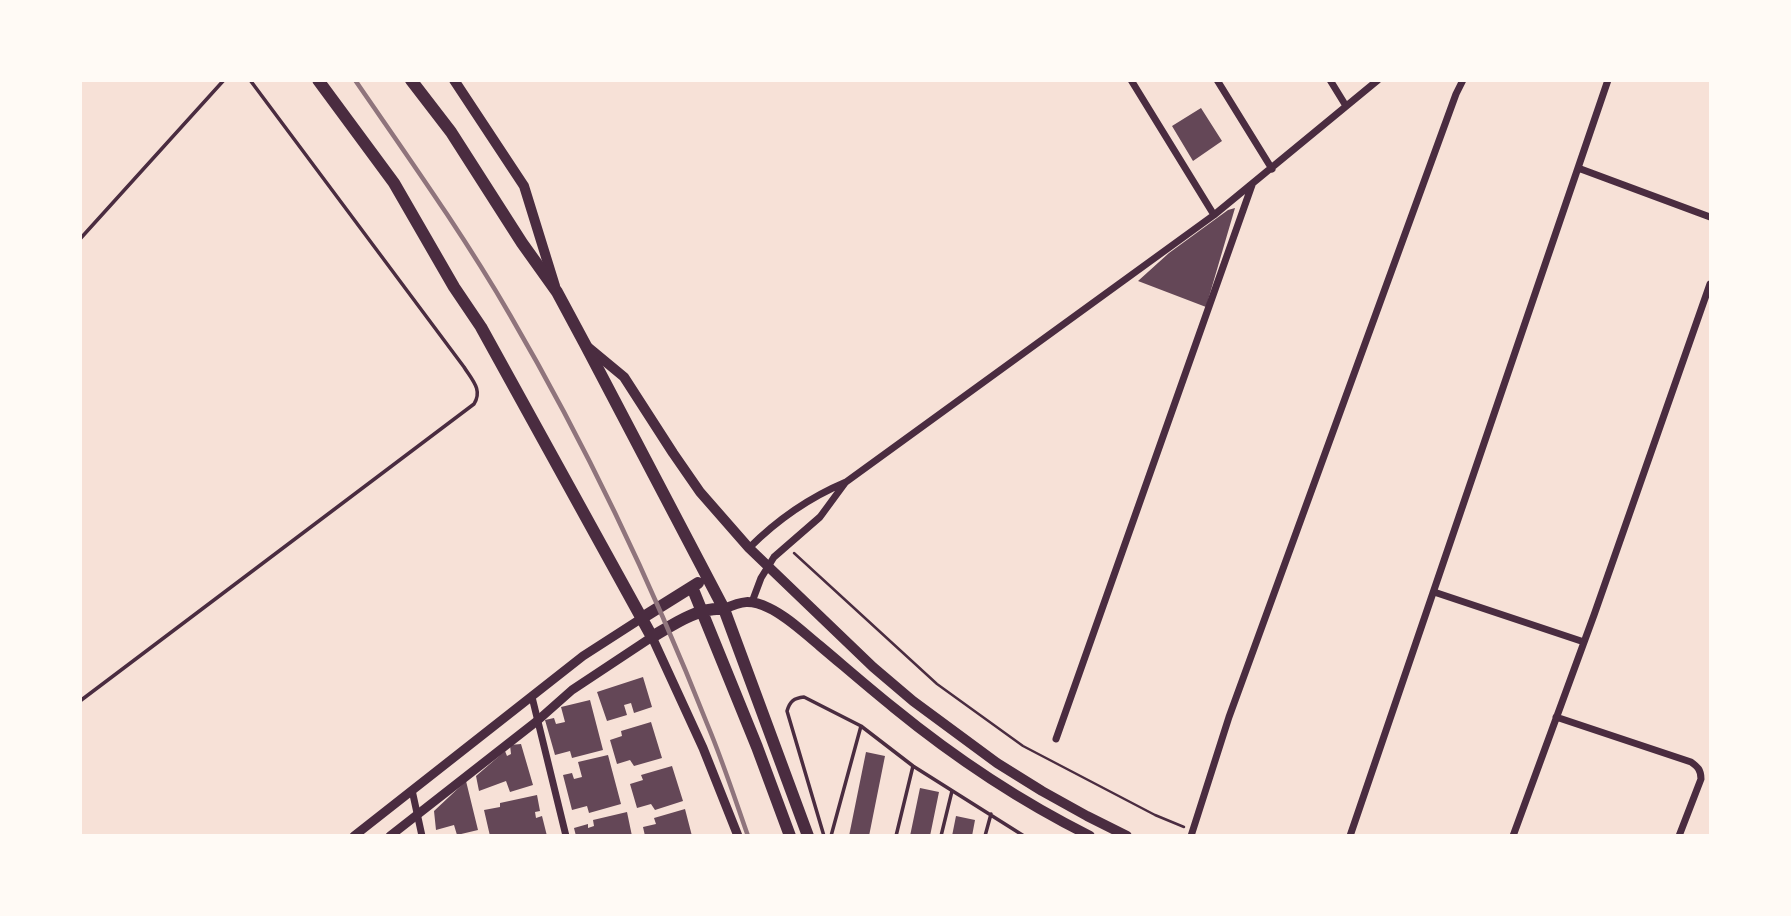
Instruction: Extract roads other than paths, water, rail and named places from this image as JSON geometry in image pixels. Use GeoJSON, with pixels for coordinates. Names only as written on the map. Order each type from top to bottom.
{"type":"FeatureCollection","features":[{"type":"Feature","properties":{"kind":"highway"},"geometry":{"type":"LineString","coordinates":[[318,80],[394,183],[454,287],[481,327],[652,637],[703,610],[724,608]]}},
{"type":"Feature","properties":{"kind":"highway"},"geometry":{"type":"LineString","coordinates":[[411,80],[451,132],[557,292],[724,608],[808,835]]}},
{"type":"Feature","properties":{"kind":"highway"},"geometry":{"type":"LineString","coordinates":[[642,618],[707,576]]}},
{"type":"Feature","properties":{"kind":"highway"},"geometry":{"type":"LineString","coordinates":[[692,587],[790,835]]}},
{"type":"Feature","properties":{"kind":"main road"},"geometry":{"type":"LineString","coordinates":[[454,80],[524,186],[557,292]]}},
{"type":"Feature","properties":{"kind":"main road"},"geometry":{"type":"LineString","coordinates":[[586,346],[624,377],[700,492],[749,548],[771,562],[873,667],[954,733],[998,763],[1042,791],[1127,835]]}},
{"type":"Feature","properties":{"kind":"main road"},"geometry":{"type":"LineString","coordinates":[[724,608],[742,601],[752,602],[769,608],[790,621],[895,709],[967,763],[1085,834]]}},
{"type":"Feature","properties":{"kind":"street"},"geometry":{"type":"LineString","coordinates":[[1131,80],[1214,215]]}},
{"type":"Feature","properties":{"kind":"street"},"geometry":{"type":"LineString","coordinates":[[1217,80],[1272,169]]}},
{"type":"Feature","properties":{"kind":"street"},"geometry":{"type":"LineString","coordinates":[[1330,80],[1346,106]]}},
{"type":"Feature","properties":{"kind":"street"},"geometry":{"type":"LineString","coordinates":[[1191,833],[1229,717],[1463,80]]}},
{"type":"Feature","properties":{"kind":"street"},"geometry":{"type":"LineString","coordinates":[[1350,835],[1608,80]]}},
{"type":"Feature","properties":{"kind":"street"},"geometry":{"type":"LineString","coordinates":[[749,548],[806,501],[846,482],[1214,215],[1373,82]]}},
{"type":"Feature","properties":{"kind":"street"},"geometry":{"type":"LineString","coordinates":[[1577,168],[1710,217]]}},
{"type":"Feature","properties":{"kind":"street"},"geometry":{"type":"LineString","coordinates":[[1056,740],[1252,185]]}},
{"type":"Feature","properties":{"kind":"street"},"geometry":{"type":"LineString","coordinates":[[1513,835],[1710,284]]}},
{"type":"Feature","properties":{"kind":"street"},"geometry":{"type":"LineString","coordinates":[[752,602],[771,562],[820,517],[846,482]]}},
{"type":"Feature","properties":{"kind":"street"},"geometry":{"type":"LineString","coordinates":[[1434,592],[1584,642]]}},
{"type":"Feature","properties":{"kind":"street"},"geometry":{"type":"LineString","coordinates":[[354,835],[583,656],[642,618]]}},
{"type":"Feature","properties":{"kind":"street"},"geometry":{"type":"LineString","coordinates":[[390,835],[537,721],[572,690],[652,637],[703,748],[738,835]]}},
{"type":"Feature","properties":{"kind":"street"},"geometry":{"type":"LineString","coordinates":[[532,697],[566,835]]}},
{"type":"Feature","properties":{"kind":"street"},"geometry":{"type":"LineString","coordinates":[[1556,717],[1691,762],[1698,767],[1701,779],[1679,835]]}},
{"type":"Feature","properties":{"kind":"street"},"geometry":{"type":"LineString","coordinates":[[412,790],[422,835]]}},
{"type":"Feature","properties":{"kind":"lane"},"geometry":{"type":"LineString","coordinates":[[80,239],[224,80]]}},
{"type":"Feature","properties":{"kind":"lane"},"geometry":{"type":"LineString","coordinates":[[80,701],[474,404],[478,396],[477,388],[464,367],[250,80]]}},
{"type":"Feature","properties":{"kind":"lane"},"geometry":{"type":"LineString","coordinates":[[824,835],[787,711],[789,703],[796,698],[804,697],[862,726],[913,766],[1024,835]]}},
{"type":"Feature","properties":{"kind":"lane"},"geometry":{"type":"LineString","coordinates":[[831,835],[862,726]]}},
{"type":"Feature","properties":{"kind":"lane"},"geometry":{"type":"LineString","coordinates":[[896,835],[913,766]]}},
{"type":"Feature","properties":{"kind":"lane"},"geometry":{"type":"LineString","coordinates":[[941,835],[952,791]]}},
{"type":"Feature","properties":{"kind":"lane"},"geometry":{"type":"LineString","coordinates":[[985,835],[991,814]]}},
{"type":"Feature","properties":{"kind":"railway"},"geometry":{"type":"LineString","coordinates":[[355,80],[473,255],[566,415],[641,568],[687,673],[748,836]]}}]}
